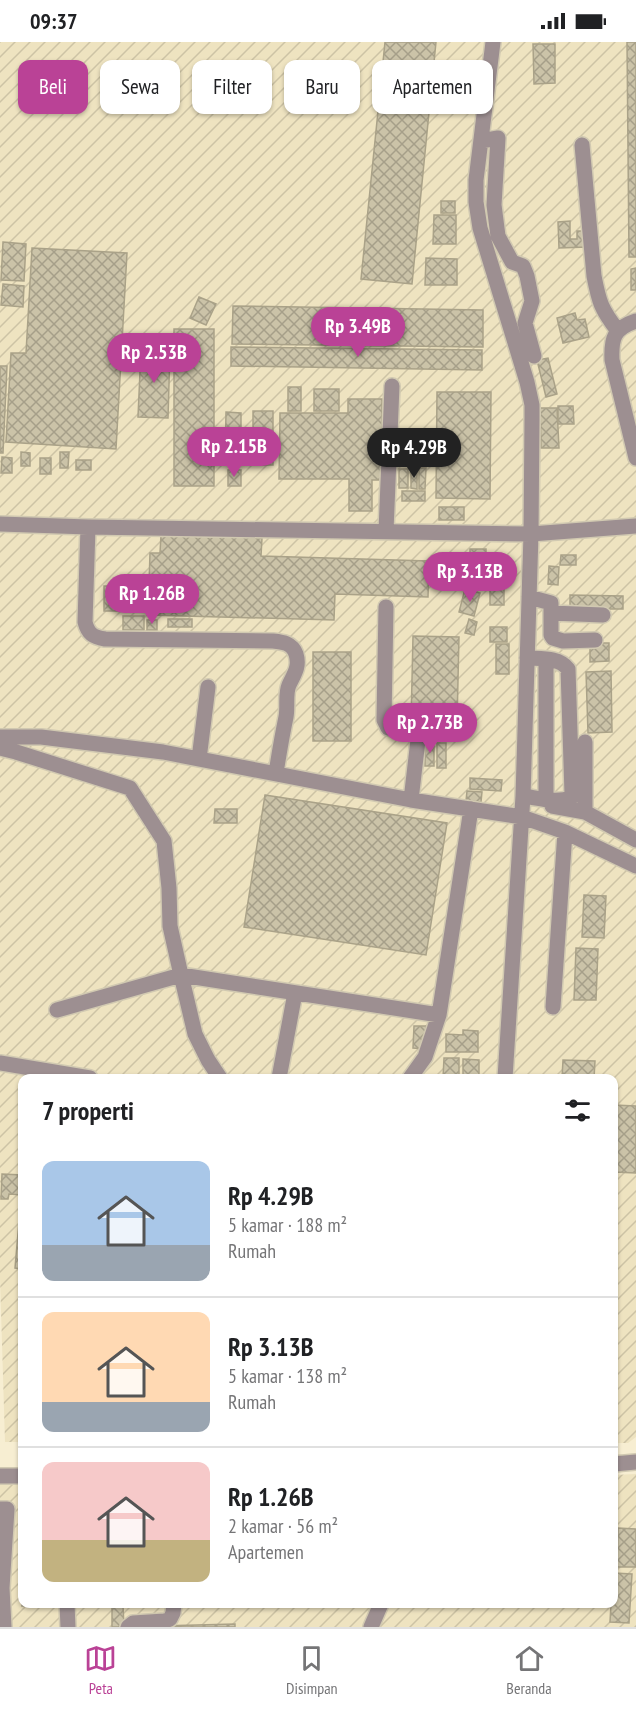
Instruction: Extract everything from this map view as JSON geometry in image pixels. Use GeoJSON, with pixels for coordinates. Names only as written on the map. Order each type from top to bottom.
{"type":"FeatureCollection","features":[{"type":"Feature","properties":{"kind":"lane"},"geometry":{"type":"LineString","coordinates":[[493,42],[476,180],[476,202],[480,228],[532,405],[531,534],[523,798],[505,1074]]}},
{"type":"Feature","properties":{"kind":"lane"},"geometry":{"type":"LineString","coordinates":[[481,141],[498,138],[494,205],[498,236],[512,262],[523,266],[527,276],[532,301],[525,323],[534,356]]}},
{"type":"Feature","properties":{"kind":"lane"},"geometry":{"type":"LineString","coordinates":[[582,145],[594,276],[603,312],[618,331]]}},
{"type":"Feature","properties":{"kind":"lane"},"geometry":{"type":"LineString","coordinates":[[636,321],[621,327],[614,335],[611,345],[612,360],[636,458]]}},
{"type":"Feature","properties":{"kind":"lane"},"geometry":{"type":"LineString","coordinates":[[386,531],[392,386]]}},
{"type":"Feature","properties":{"kind":"lane"},"geometry":{"type":"LineString","coordinates":[[0,524],[531,534],[636,526]]}},
{"type":"Feature","properties":{"kind":"lane"},"geometry":{"type":"LineString","coordinates":[[88,527],[85,622],[87,630],[94,637],[273,641],[285,642],[292,647],[298,665],[296,675],[288,686],[286,717],[276,773]]}},
{"type":"Feature","properties":{"kind":"lane"},"geometry":{"type":"LineString","coordinates":[[528,597],[551,603],[551,635],[553,638],[563,641],[595,640]]}},
{"type":"Feature","properties":{"kind":"lane"},"geometry":{"type":"LineString","coordinates":[[386,607],[384,720],[391,730],[415,734],[418,740],[411,800]]}},
{"type":"Feature","properties":{"kind":"lane"},"geometry":{"type":"LineString","coordinates":[[551,613],[603,615]]}},
{"type":"Feature","properties":{"kind":"lane"},"geometry":{"type":"LineString","coordinates":[[523,798],[566,800],[572,797],[569,673],[566,666],[560,662],[527,658]]}},
{"type":"Feature","properties":{"kind":"lane"},"geometry":{"type":"LineString","coordinates":[[546,659],[546,800]]}},
{"type":"Feature","properties":{"kind":"lane"},"geometry":{"type":"LineString","coordinates":[[199,759],[208,687]]}},
{"type":"Feature","properties":{"kind":"lane"},"geometry":{"type":"LineString","coordinates":[[0,737],[41,737],[163,752],[411,800],[522,817],[565,832],[636,866]]}},
{"type":"Feature","properties":{"kind":"lane"},"geometry":{"type":"LineString","coordinates":[[585,742],[585,812]]}},
{"type":"Feature","properties":{"kind":"lane"},"geometry":{"type":"LineString","coordinates":[[0,748],[130,788],[164,841],[170,926],[181,975],[195,1034],[217,1074]]}},
{"type":"Feature","properties":{"kind":"lane"},"geometry":{"type":"LineString","coordinates":[[523,798],[585,812],[636,840]]}},
{"type":"Feature","properties":{"kind":"lane"},"geometry":{"type":"LineString","coordinates":[[413,1074],[425,1057],[439,1016],[471,809]]}},
{"type":"Feature","properties":{"kind":"lane"},"geometry":{"type":"LineString","coordinates":[[553,1007],[565,832]]}},
{"type":"Feature","properties":{"kind":"lane"},"geometry":{"type":"LineString","coordinates":[[57,1010],[181,975],[439,1016]]}},
{"type":"Feature","properties":{"kind":"lane"},"geometry":{"type":"LineString","coordinates":[[280,1074],[295,993]]}},
{"type":"Feature","properties":{"kind":"lane"},"geometry":{"type":"LineString","coordinates":[[0,1063],[66,1074]]}},
{"type":"Feature","properties":{"kind":"lane"},"geometry":{"type":"LineString","coordinates":[[618,1464],[636,1462]]}},
{"type":"Feature","properties":{"kind":"lane"},"geometry":{"type":"LineString","coordinates":[[0,1476],[18,1476]]}},
{"type":"Feature","properties":{"kind":"lane"},"geometry":{"type":"LineString","coordinates":[[0,1509],[7,1509],[1,1588],[4,1627]]}},
{"type":"Feature","properties":{"kind":"lane"},"geometry":{"type":"LineString","coordinates":[[67,1608],[68,1627]]}},
{"type":"Feature","properties":{"kind":"lane"},"geometry":{"type":"LineString","coordinates":[[128,1627],[133,1623],[170,1619],[174,1608]]}},
{"type":"Feature","properties":{"kind":"lane"},"geometry":{"type":"LineString","coordinates":[[371,1627],[379,1608]]}},
{"type":"Feature","properties":{"kind":"shaded area"},"geometry":{"type":"Polygon","coordinates":[[[0,42],[636,42],[636,1437],[628,1443],[618,1443],[618,1074],[18,1074],[18,1442],[5,1442],[0,1278],[0,42]]]}},
{"type":"Feature","properties":{"kind":"shaded area"},"geometry":{"type":"Polygon","coordinates":[[[636,1474],[636,1627],[0,1627],[0,1483],[18,1483],[18,1608],[618,1608],[618,1475],[636,1474]]]}},
{"type":"Feature","properties":{"kind":"building"},"geometry":{"type":"Polygon","coordinates":[[[385,42],[436,42],[434,60],[383,60],[385,42]]]}},
{"type":"Feature","properties":{"kind":"building"},"geometry":{"type":"Polygon","coordinates":[[[627,42],[636,42],[636,257],[629,257],[627,42]]]}},
{"type":"Feature","properties":{"kind":"building"},"geometry":{"type":"Polygon","coordinates":[[[533,44],[555,44],[555,83],[534,84],[533,44]]]}},
{"type":"Feature","properties":{"kind":"building"},"geometry":{"type":"Polygon","coordinates":[[[378,114],[429,114],[412,284],[361,279],[378,114]]]}},
{"type":"Feature","properties":{"kind":"building"},"geometry":{"type":"Polygon","coordinates":[[[441,201],[455,201],[455,213],[441,213],[441,201]]]}},
{"type":"Feature","properties":{"kind":"building"},"geometry":{"type":"Polygon","coordinates":[[[434,215],[456,215],[456,244],[433,244],[434,215]]]}},
{"type":"Feature","properties":{"kind":"building"},"geometry":{"type":"Polygon","coordinates":[[[570,221],[570,239],[577,239],[577,231],[587,231],[587,247],[559,248],[558,222],[570,221]]]}},
{"type":"Feature","properties":{"kind":"building"},"geometry":{"type":"Polygon","coordinates":[[[3,242],[26,244],[24,281],[1,280],[3,242]]]}},
{"type":"Feature","properties":{"kind":"building"},"geometry":{"type":"Polygon","coordinates":[[[32,248],[127,253],[116,449],[6,442],[11,353],[26,353],[32,248]]]}},
{"type":"Feature","properties":{"kind":"building"},"geometry":{"type":"Polygon","coordinates":[[[426,258],[457,259],[457,285],[425,285],[426,258]]]}},
{"type":"Feature","properties":{"kind":"building"},"geometry":{"type":"Polygon","coordinates":[[[636,268],[636,290],[631,290],[631,269],[636,268]]]}},
{"type":"Feature","properties":{"kind":"building"},"geometry":{"type":"Polygon","coordinates":[[[3,284],[24,286],[23,307],[1,305],[3,284]]]}},
{"type":"Feature","properties":{"kind":"building"},"geometry":{"type":"Polygon","coordinates":[[[199,297],[216,304],[206,325],[190,318],[199,297]]]}},
{"type":"Feature","properties":{"kind":"building"},"geometry":{"type":"Polygon","coordinates":[[[233,306],[483,310],[483,347],[232,344],[233,306]]]}},
{"type":"Feature","properties":{"kind":"building"},"geometry":{"type":"Polygon","coordinates":[[[575,313],[577,320],[585,319],[589,337],[563,343],[557,318],[575,313]]]}},
{"type":"Feature","properties":{"kind":"building"},"geometry":{"type":"Polygon","coordinates":[[[174,329],[214,329],[214,486],[174,486],[174,329]]]}},
{"type":"Feature","properties":{"kind":"building"},"geometry":{"type":"Polygon","coordinates":[[[231,347],[482,350],[482,370],[231,366],[231,347]]]}},
{"type":"Feature","properties":{"kind":"building"},"geometry":{"type":"Polygon","coordinates":[[[141,349],[170,350],[168,418],[138,417],[141,349]]]}},
{"type":"Feature","properties":{"kind":"building"},"geometry":{"type":"Polygon","coordinates":[[[548,358],[557,394],[546,397],[537,360],[548,358]]]}},
{"type":"Feature","properties":{"kind":"building"},"geometry":{"type":"Polygon","coordinates":[[[0,366],[7,366],[3,453],[0,453],[0,366]]]}},
{"type":"Feature","properties":{"kind":"building"},"geometry":{"type":"Polygon","coordinates":[[[288,387],[301,387],[301,411],[288,411],[288,387]]]}},
{"type":"Feature","properties":{"kind":"building"},"geometry":{"type":"Polygon","coordinates":[[[314,389],[339,389],[339,411],[314,411],[314,389]]]}},
{"type":"Feature","properties":{"kind":"building"},"geometry":{"type":"Polygon","coordinates":[[[437,392],[491,392],[490,499],[436,498],[437,392]]]}},
{"type":"Feature","properties":{"kind":"building"},"geometry":{"type":"Polygon","coordinates":[[[348,399],[382,399],[382,480],[372,480],[372,511],[349,511],[349,479],[279,479],[280,413],[348,413],[348,399]]]}},
{"type":"Feature","properties":{"kind":"building"},"geometry":{"type":"Polygon","coordinates":[[[558,406],[573,406],[574,424],[558,424],[558,406]]]}},
{"type":"Feature","properties":{"kind":"building"},"geometry":{"type":"Polygon","coordinates":[[[540,408],[557,408],[559,448],[541,448],[540,408]]]}},
{"type":"Feature","properties":{"kind":"building"},"geometry":{"type":"Polygon","coordinates":[[[253,411],[273,411],[273,465],[253,465],[253,411]]]}},
{"type":"Feature","properties":{"kind":"building"},"geometry":{"type":"Polygon","coordinates":[[[226,412],[241,413],[241,464],[225,464],[226,412]]]}},
{"type":"Feature","properties":{"kind":"building"},"geometry":{"type":"Polygon","coordinates":[[[21,452],[30,453],[30,466],[21,466],[21,452]]]}},
{"type":"Feature","properties":{"kind":"building"},"geometry":{"type":"Polygon","coordinates":[[[60,452],[69,452],[68,468],[60,468],[60,452]]]}},
{"type":"Feature","properties":{"kind":"building"},"geometry":{"type":"Polygon","coordinates":[[[2,457],[12,458],[12,473],[1,473],[2,457]]]}},
{"type":"Feature","properties":{"kind":"building"},"geometry":{"type":"Polygon","coordinates":[[[40,458],[51,458],[51,474],[40,474],[40,458]]]}},
{"type":"Feature","properties":{"kind":"building"},"geometry":{"type":"Polygon","coordinates":[[[76,460],[91,460],[91,470],[76,470],[76,460]]]}},
{"type":"Feature","properties":{"kind":"building"},"geometry":{"type":"Polygon","coordinates":[[[419,468],[426,468],[425,489],[419,489],[419,468]]]}},
{"type":"Feature","properties":{"kind":"building"},"geometry":{"type":"Polygon","coordinates":[[[399,469],[408,469],[408,488],[399,488],[399,469]]]}},
{"type":"Feature","properties":{"kind":"building"},"geometry":{"type":"Polygon","coordinates":[[[411,469],[417,470],[417,489],[411,488],[411,469]]]}},
{"type":"Feature","properties":{"kind":"building"},"geometry":{"type":"Polygon","coordinates":[[[228,470],[241,470],[241,486],[228,486],[228,470]]]}},
{"type":"Feature","properties":{"kind":"building"},"geometry":{"type":"Polygon","coordinates":[[[402,491],[425,491],[425,501],[402,501],[402,491]]]}},
{"type":"Feature","properties":{"kind":"building"},"geometry":{"type":"Polygon","coordinates":[[[439,507],[464,507],[464,520],[439,520],[439,507]]]}},
{"type":"Feature","properties":{"kind":"building"},"geometry":{"type":"Polygon","coordinates":[[[161,535],[262,538],[261,556],[429,561],[428,597],[335,594],[334,620],[148,615],[150,553],[160,553],[161,535]]]}},
{"type":"Feature","properties":{"kind":"building"},"geometry":{"type":"Polygon","coordinates":[[[470,549],[486,549],[486,561],[470,561],[470,549]]]}},
{"type":"Feature","properties":{"kind":"building"},"geometry":{"type":"Polygon","coordinates":[[[561,555],[576,555],[576,565],[560,565],[561,555]]]}},
{"type":"Feature","properties":{"kind":"building"},"geometry":{"type":"Polygon","coordinates":[[[490,561],[504,561],[504,605],[490,605],[490,561]]]}},
{"type":"Feature","properties":{"kind":"building"},"geometry":{"type":"Polygon","coordinates":[[[549,566],[559,567],[558,585],[548,584],[549,566]]]}},
{"type":"Feature","properties":{"kind":"building"},"geometry":{"type":"Polygon","coordinates":[[[104,586],[145,586],[145,611],[104,611],[104,586]]]}},
{"type":"Feature","properties":{"kind":"building"},"geometry":{"type":"Polygon","coordinates":[[[465,589],[480,593],[474,616],[459,612],[465,589]]]}},
{"type":"Feature","properties":{"kind":"building"},"geometry":{"type":"Polygon","coordinates":[[[570,595],[623,596],[623,609],[570,609],[570,595]]]}},
{"type":"Feature","properties":{"kind":"building"},"geometry":{"type":"Polygon","coordinates":[[[123,616],[144,616],[144,630],[123,630],[123,616]]]}},
{"type":"Feature","properties":{"kind":"building"},"geometry":{"type":"Polygon","coordinates":[[[168,619],[192,619],[192,627],[168,627],[168,619]]]}},
{"type":"Feature","properties":{"kind":"building"},"geometry":{"type":"Polygon","coordinates":[[[469,619],[477,622],[474,635],[465,633],[469,619]]]}},
{"type":"Feature","properties":{"kind":"building"},"geometry":{"type":"Polygon","coordinates":[[[147,620],[157,620],[157,630],[147,630],[147,620]]]}},
{"type":"Feature","properties":{"kind":"building"},"geometry":{"type":"Polygon","coordinates":[[[490,627],[507,627],[507,642],[490,642],[490,627]]]}},
{"type":"Feature","properties":{"kind":"building"},"geometry":{"type":"Polygon","coordinates":[[[413,636],[459,637],[457,724],[411,723],[413,636]]]}},
{"type":"Feature","properties":{"kind":"building"},"geometry":{"type":"Polygon","coordinates":[[[590,643],[609,643],[609,661],[590,662],[590,643]]]}},
{"type":"Feature","properties":{"kind":"building"},"geometry":{"type":"Polygon","coordinates":[[[496,644],[509,644],[509,674],[496,674],[496,644]]]}},
{"type":"Feature","properties":{"kind":"building"},"geometry":{"type":"Polygon","coordinates":[[[313,652],[351,652],[351,741],[313,741],[313,652]]]}},
{"type":"Feature","properties":{"kind":"building"},"geometry":{"type":"Polygon","coordinates":[[[611,671],[612,732],[588,733],[586,672],[611,671]]]}},
{"type":"Feature","properties":{"kind":"building"},"geometry":{"type":"Polygon","coordinates":[[[425,743],[434,743],[434,766],[425,766],[425,743]]]}},
{"type":"Feature","properties":{"kind":"building"},"geometry":{"type":"Polygon","coordinates":[[[437,743],[446,743],[446,768],[437,768],[437,743]]]}},
{"type":"Feature","properties":{"kind":"building"},"geometry":{"type":"Polygon","coordinates":[[[470,778],[502,780],[501,791],[470,789],[470,778]]]}},
{"type":"Feature","properties":{"kind":"building"},"geometry":{"type":"Polygon","coordinates":[[[467,791],[482,792],[481,802],[466,801],[467,791]]]}},
{"type":"Feature","properties":{"kind":"building"},"geometry":{"type":"Polygon","coordinates":[[[265,795],[447,823],[426,955],[244,927],[265,795]]]}},
{"type":"Feature","properties":{"kind":"building"},"geometry":{"type":"Polygon","coordinates":[[[215,809],[237,809],[237,823],[214,823],[215,809]]]}},
{"type":"Feature","properties":{"kind":"building"},"geometry":{"type":"Polygon","coordinates":[[[584,895],[606,896],[604,938],[582,937],[584,895]]]}},
{"type":"Feature","properties":{"kind":"building"},"geometry":{"type":"Polygon","coordinates":[[[576,948],[598,949],[596,1000],[574,1000],[576,948]]]}},
{"type":"Feature","properties":{"kind":"building"},"geometry":{"type":"Polygon","coordinates":[[[414,1026],[426,1026],[425,1049],[413,1048],[414,1026]]]}},
{"type":"Feature","properties":{"kind":"building"},"geometry":{"type":"Polygon","coordinates":[[[463,1030],[478,1031],[478,1052],[446,1052],[446,1034],[463,1035],[463,1030]]]}},
{"type":"Feature","properties":{"kind":"building"},"geometry":{"type":"Polygon","coordinates":[[[444,1058],[459,1058],[459,1074],[443,1074],[444,1058]]]}},
{"type":"Feature","properties":{"kind":"building"},"geometry":{"type":"Polygon","coordinates":[[[463,1059],[479,1060],[479,1074],[463,1074],[463,1059]]]}},
{"type":"Feature","properties":{"kind":"building"},"geometry":{"type":"Polygon","coordinates":[[[563,1060],[595,1061],[594,1074],[562,1074],[563,1060]]]}},
{"type":"Feature","properties":{"kind":"building"},"geometry":{"type":"Polygon","coordinates":[[[618,1105],[636,1106],[636,1173],[618,1172],[618,1105]]]}},
{"type":"Feature","properties":{"kind":"building"},"geometry":{"type":"Polygon","coordinates":[[[2,1174],[18,1175],[18,1195],[9,1194],[8,1199],[1,1199],[2,1174]]]}},
{"type":"Feature","properties":{"kind":"building"},"geometry":{"type":"Polygon","coordinates":[[[18,1233],[18,1268],[15,1268],[18,1233]]]}},
{"type":"Feature","properties":{"kind":"building"},"geometry":{"type":"Polygon","coordinates":[[[618,1528],[636,1529],[636,1567],[618,1567],[618,1528]]]}},
{"type":"Feature","properties":{"kind":"building"},"geometry":{"type":"Polygon","coordinates":[[[618,1573],[632,1574],[629,1623],[610,1622],[611,1608],[618,1608],[618,1573]]]}},
{"type":"Feature","properties":{"kind":"building"},"geometry":{"type":"Polygon","coordinates":[[[112,1608],[123,1608],[124,1627],[112,1627],[112,1608]]]}},
{"type":"Feature","properties":{"kind":"building"},"geometry":{"type":"Polygon","coordinates":[[[235,1624],[235,1627],[158,1627],[158,1626],[235,1624]]]}}]}
